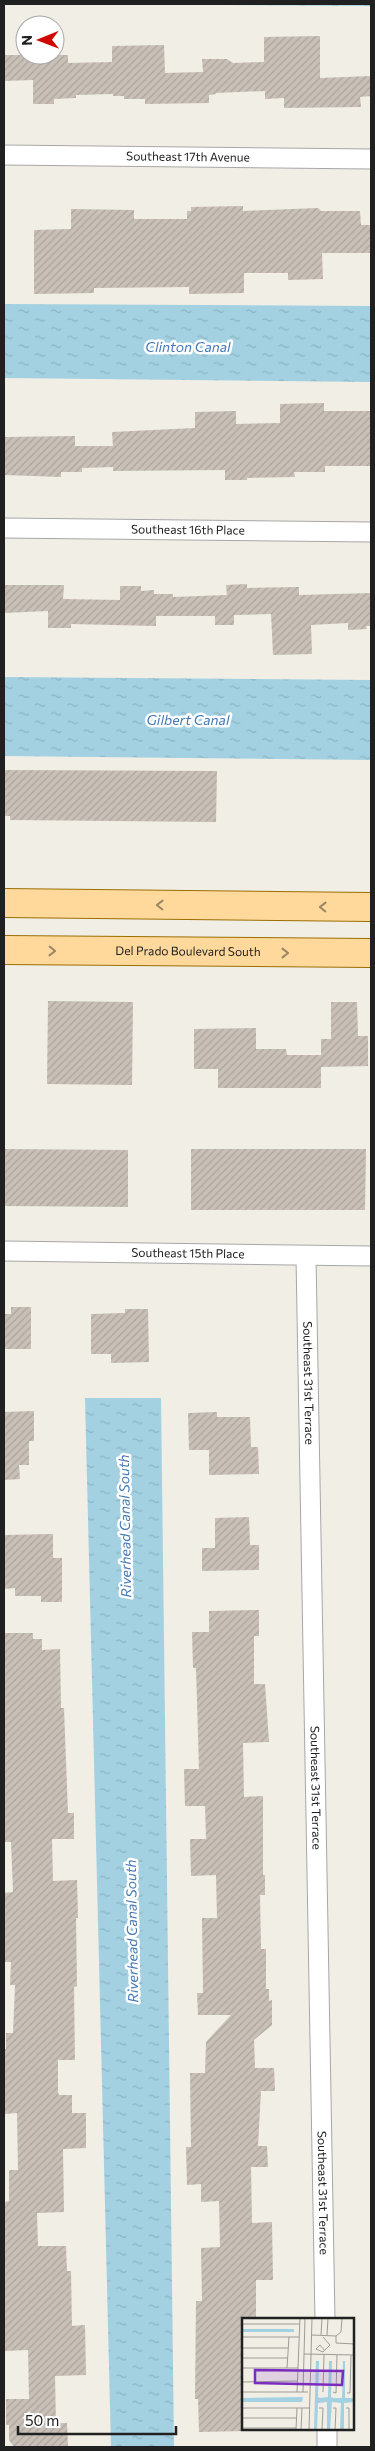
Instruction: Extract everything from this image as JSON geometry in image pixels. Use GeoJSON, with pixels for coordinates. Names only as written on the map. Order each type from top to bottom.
{"type":"FeatureCollection","features":[{"type":"Feature","properties":{"kind":"main road"},"geometry":{"type":"LineString","coordinates":[[4,903],[371,907]]}},
{"type":"Feature","properties":{"kind":"main road","name":"Del Prado Boulevard South"},"geometry":{"type":"LineString","coordinates":[[4,950],[371,954]]}},
{"type":"Feature","properties":{"kind":"street","name":"Southeast 17th Avenue"},"geometry":{"type":"LineString","coordinates":[[4,155],[371,160]]}},
{"type":"Feature","properties":{"kind":"street","name":"Southeast 16th Place"},"geometry":{"type":"LineString","coordinates":[[4,528],[371,532]]}},
{"type":"Feature","properties":{"kind":"street","name":"Southeast 15th Place"},"geometry":{"type":"LineString","coordinates":[[4,1251],[306,1257],[371,1256]]}},
{"type":"Feature","properties":{"kind":"street","name":"Southeast 31st Terrace"},"geometry":{"type":"LineString","coordinates":[[306,1257],[325,2318]]}},
{"type":"Feature","properties":{"kind":"street"},"geometry":{"type":"LineString","coordinates":[[327,2431],[327,2447]]}},
{"type":"Feature","properties":{"kind":"water"},"geometry":{"type":"Polygon","coordinates":[[[86,4],[371,4],[371,6],[86,4]]]}},
{"type":"Feature","properties":{"kind":"water","name":"Clinton Canal"},"geometry":{"type":"Polygon","coordinates":[[[4,304],[371,306],[371,382],[4,378],[4,304]]]}},
{"type":"Feature","properties":{"kind":"water","name":"Gilbert Canal"},"geometry":{"type":"Polygon","coordinates":[[[4,677],[371,680],[371,760],[4,756],[4,677]]]}},
{"type":"Feature","properties":{"kind":"water","name":"Riverhead Canal South"},"geometry":{"type":"Polygon","coordinates":[[[85,1398],[161,1398],[174,2447],[111,2447],[85,1398]]]}},
{"type":"Feature","properties":{"kind":"building"},"geometry":{"type":"Polygon","coordinates":[[[320,36],[320,78],[371,76],[371,96],[360,97],[361,107],[284,108],[284,98],[265,99],[265,91],[215,93],[209,95],[209,103],[145,104],[145,99],[124,99],[124,96],[113,96],[113,94],[76,95],[76,98],[54,99],[54,104],[33,104],[33,80],[4,81],[4,55],[15,55],[15,65],[65,65],[65,55],[68,55],[68,63],[112,62],[112,46],[164,45],[165,73],[203,72],[202,59],[227,59],[233,63],[264,62],[264,37],[320,36]]]}},
{"type":"Feature","properties":{"kind":"building"},"geometry":{"type":"Polygon","coordinates":[[[243,206],[243,211],[318,208],[321,211],[360,211],[361,225],[371,225],[371,253],[322,253],[323,279],[288,280],[288,273],[244,273],[244,293],[189,294],[189,287],[94,288],[94,293],[34,294],[34,230],[71,229],[71,209],[134,210],[134,219],[187,219],[187,211],[191,211],[191,207],[243,206]]]}},
{"type":"Feature","properties":{"kind":"building"},"geometry":{"type":"Polygon","coordinates":[[[324,403],[324,411],[371,411],[371,466],[325,466],[325,472],[294,472],[295,477],[247,478],[247,480],[225,480],[225,470],[113,471],[113,467],[82,468],[82,472],[61,472],[61,477],[4,475],[4,437],[75,436],[75,446],[113,446],[112,432],[195,428],[195,412],[236,411],[236,424],[280,423],[280,404],[324,403]]]}},
{"type":"Feature","properties":{"kind":"building"},"geometry":{"type":"Polygon","coordinates":[[[247,584],[247,588],[299,587],[299,595],[371,593],[371,626],[366,626],[367,629],[348,630],[348,623],[311,625],[312,654],[273,655],[271,614],[234,615],[234,625],[215,625],[215,616],[156,616],[156,626],[71,624],[71,628],[48,628],[48,611],[4,613],[4,585],[64,585],[63,599],[120,600],[120,586],[141,586],[141,591],[154,590],[154,594],[173,594],[173,597],[227,595],[226,585],[247,584]]]}},
{"type":"Feature","properties":{"kind":"building"},"geometry":{"type":"Polygon","coordinates":[[[4,770],[217,771],[216,822],[10,820],[10,816],[4,816],[4,770]]]}},
{"type":"Feature","properties":{"kind":"building"},"geometry":{"type":"Polygon","coordinates":[[[48,1001],[133,1002],[132,1085],[47,1084],[48,1001]]]}},
{"type":"Feature","properties":{"kind":"building"},"geometry":{"type":"Polygon","coordinates":[[[331,1002],[357,1002],[358,1036],[368,1036],[368,1066],[321,1067],[321,1088],[218,1088],[218,1069],[194,1069],[194,1029],[256,1028],[256,1049],[286,1049],[287,1055],[321,1055],[321,1039],[331,1039],[331,1002]]]}},
{"type":"Feature","properties":{"kind":"building"},"geometry":{"type":"Polygon","coordinates":[[[4,1149],[128,1150],[128,1207],[4,1206],[4,1149]]]}},
{"type":"Feature","properties":{"kind":"building"},"geometry":{"type":"Polygon","coordinates":[[[191,1149],[366,1149],[365,1210],[191,1210],[191,1149]]]}},
{"type":"Feature","properties":{"kind":"building"},"geometry":{"type":"Polygon","coordinates":[[[11,1307],[31,1307],[31,1349],[4,1349],[4,1314],[11,1314],[11,1307]]]}},
{"type":"Feature","properties":{"kind":"building"},"geometry":{"type":"Polygon","coordinates":[[[125,1309],[148,1309],[149,1362],[111,1363],[111,1354],[91,1354],[91,1314],[125,1313],[125,1309]]]}},
{"type":"Feature","properties":{"kind":"building"},"geometry":{"type":"Polygon","coordinates":[[[34,1411],[34,1441],[29,1441],[29,1465],[19,1465],[20,1479],[4,1480],[4,1412],[34,1411]]]}},
{"type":"Feature","properties":{"kind":"building"},"geometry":{"type":"Polygon","coordinates":[[[217,1412],[217,1417],[250,1417],[251,1447],[258,1447],[259,1474],[209,1475],[209,1450],[189,1450],[188,1413],[217,1412]]]}},
{"type":"Feature","properties":{"kind":"building"},"geometry":{"type":"Polygon","coordinates":[[[249,1517],[250,1545],[259,1545],[259,1570],[202,1571],[202,1548],[215,1548],[215,1518],[249,1517]]]}},
{"type":"Feature","properties":{"kind":"building"},"geometry":{"type":"Polygon","coordinates":[[[53,1534],[53,1558],[62,1558],[62,1602],[41,1602],[41,1596],[15,1596],[15,1588],[4,1589],[4,1535],[53,1534]]]}},
{"type":"Feature","properties":{"kind":"building"},"geometry":{"type":"Polygon","coordinates":[[[259,1610],[259,1636],[254,1636],[254,1684],[265,1684],[269,1742],[243,1743],[244,1797],[263,1796],[263,1875],[265,1875],[265,1895],[260,1895],[261,1949],[266,1949],[266,1989],[269,1989],[269,2001],[272,2000],[272,2025],[254,2040],[255,2068],[274,2068],[275,2091],[261,2091],[258,2146],[267,2146],[268,2167],[251,2167],[252,2223],[272,2222],[273,2280],[256,2280],[256,2318],[242,2318],[242,2431],[244,2431],[199,2432],[198,2399],[195,2399],[196,2301],[202,2301],[201,2248],[220,2247],[219,2201],[201,2202],[201,2184],[187,2185],[186,2147],[191,2147],[190,2073],[205,2073],[206,2042],[231,2015],[198,2015],[197,1993],[203,1993],[202,1918],[217,1918],[216,1875],[191,1876],[190,1839],[206,1839],[205,1806],[185,1806],[184,1769],[199,1769],[196,1668],[193,1668],[192,1632],[209,1632],[209,1611],[259,1610]]]}},
{"type":"Feature","properties":{"kind":"building"},"geometry":{"type":"Polygon","coordinates":[[[4,1633],[33,1633],[33,1639],[42,1639],[42,1650],[60,1649],[61,1708],[64,1708],[68,1813],[74,1813],[74,1839],[52,1839],[53,1881],[77,1880],[78,1918],[76,1918],[77,1986],[74,1987],[75,2060],[58,2060],[58,2092],[59,2095],[72,2095],[72,2113],[86,2113],[86,2148],[63,2149],[64,2212],[37,2213],[38,2246],[66,2246],[67,2271],[71,2271],[72,2326],[85,2325],[86,2375],[55,2376],[56,2423],[67,2423],[68,2447],[14,2447],[9,2440],[9,2425],[6,2425],[6,2399],[29,2399],[28,2350],[5,2351],[4,2202],[9,2201],[9,2170],[18,2170],[17,2113],[4,2114],[4,2049],[6,2049],[6,2033],[13,2033],[15,1985],[10,1985],[11,1962],[4,1962],[4,1893],[13,1892],[11,1842],[4,1842],[4,1633]]]}}]}
